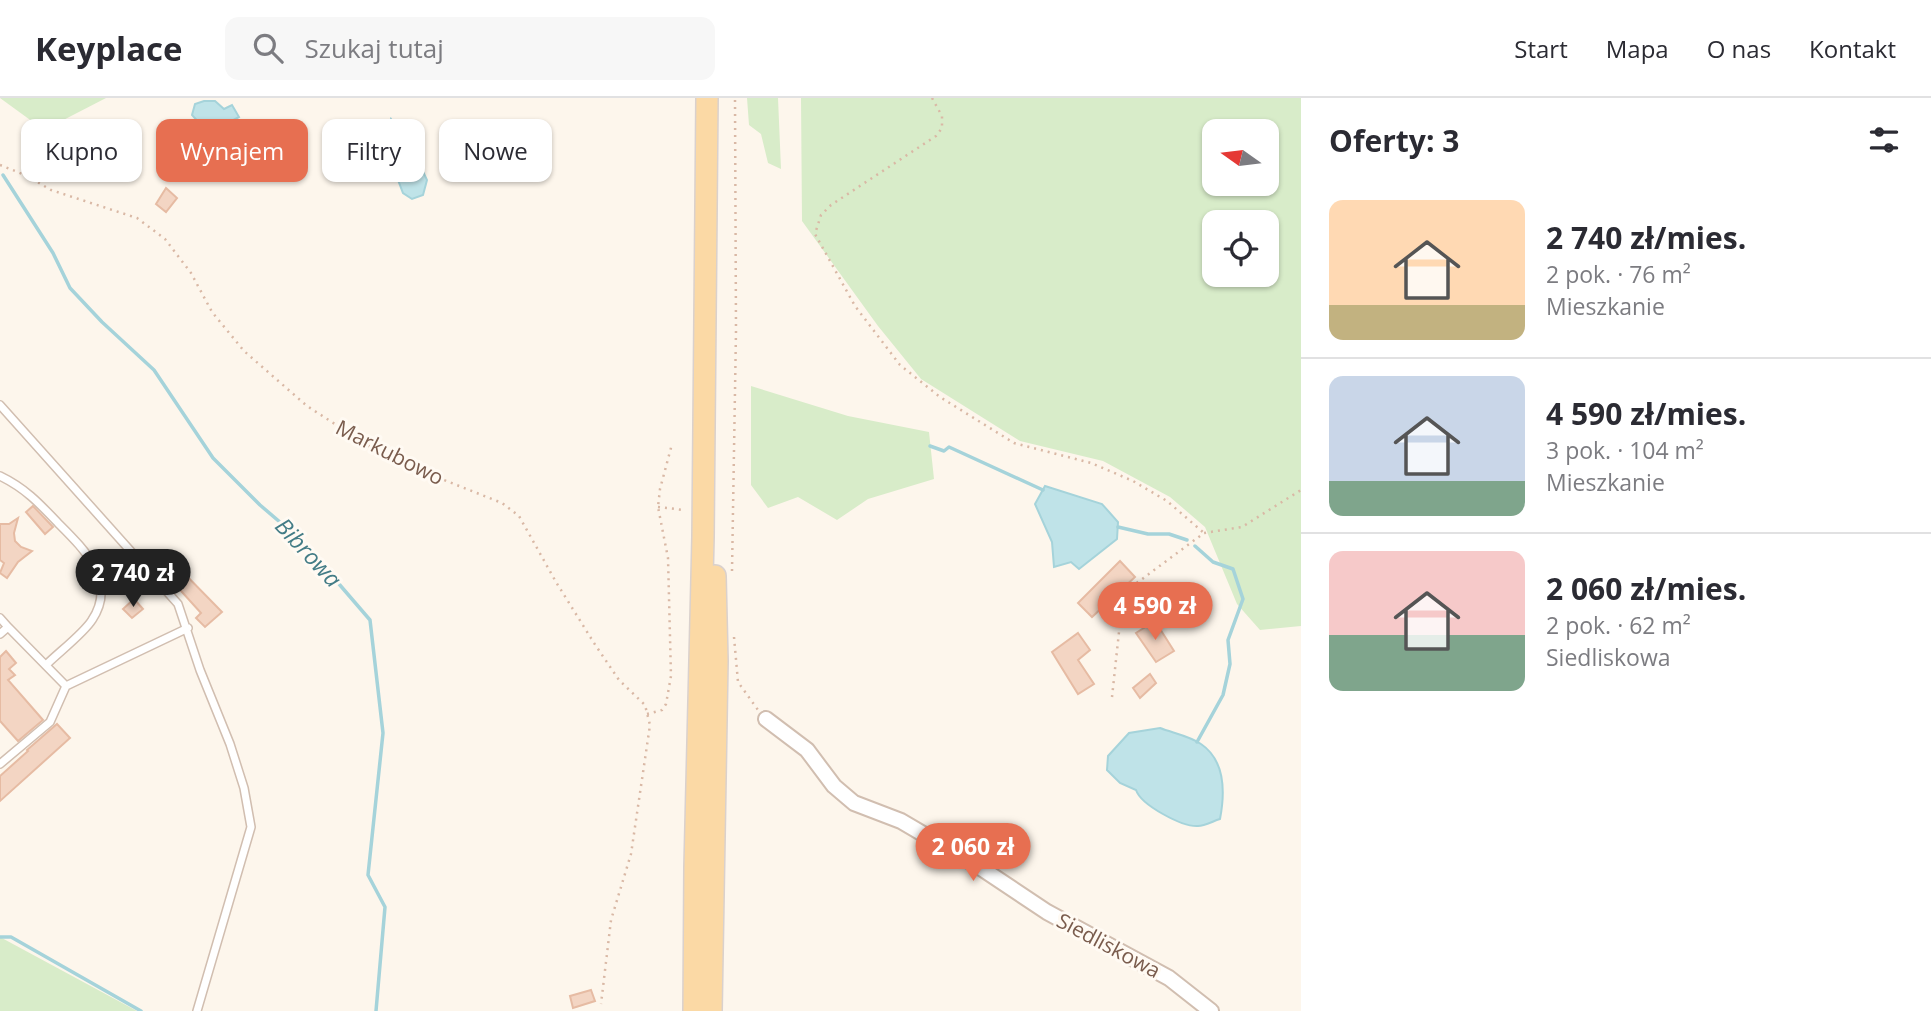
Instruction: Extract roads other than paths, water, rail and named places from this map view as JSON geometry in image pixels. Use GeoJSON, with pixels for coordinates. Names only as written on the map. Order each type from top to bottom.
{"type":"FeatureCollection","features":[{"type":"Feature","properties":{"kind":"main road"},"geometry":{"type":"LineString","coordinates":[[698,1009],[695,853],[703,527],[707,98]]}},
{"type":"Feature","properties":{"kind":"main road"},"geometry":{"type":"LineString","coordinates":[[698,1009],[717,670],[719,98]]}},
{"type":"Feature","properties":{"kind":"street","name":"Siedliskowa"},"geometry":{"type":"LineString","coordinates":[[766,719],[807,750],[834,786],[854,803],[913,827],[1047,912],[1168,978],[1211,1011]]}},
{"type":"Feature","properties":{"kind":"lane"},"geometry":{"type":"LineString","coordinates":[[0,405],[178,604],[241,777],[251,827],[197,1011]]}},
{"type":"Feature","properties":{"kind":"lane"},"geometry":{"type":"LineString","coordinates":[[0,476],[21,486],[88,553],[97,569],[101,586],[99,602],[92,620],[46,665]]}},
{"type":"Feature","properties":{"kind":"lane"},"geometry":{"type":"LineString","coordinates":[[0,618],[66,686]]}},
{"type":"Feature","properties":{"kind":"lane"},"geometry":{"type":"LineString","coordinates":[[0,634],[8,627]]}},
{"type":"Feature","properties":{"kind":"lane"},"geometry":{"type":"LineString","coordinates":[[0,764],[50,722],[66,686],[188,628]]}},
{"type":"Feature","properties":{"kind":"water"},"geometry":{"type":"Polygon","coordinates":[[[215,101],[224,109],[232,105],[239,117],[196,119],[192,115],[195,104],[215,101]]]}},
{"type":"Feature","properties":{"kind":"water"},"geometry":{"type":"Polygon","coordinates":[[[425,176],[427,180],[423,195],[412,199],[403,193],[399,182],[425,182],[425,176]]]}},
{"type":"Feature","properties":{"kind":"water"},"geometry":{"type":"Polygon","coordinates":[[[1045,486],[1102,504],[1118,522],[1117,539],[1079,569],[1071,562],[1054,567],[1052,542],[1035,504],[1045,486]]]}},
{"type":"Feature","properties":{"kind":"water"},"geometry":{"type":"Polygon","coordinates":[[[1160,728],[1197,741],[1215,759],[1223,788],[1220,819],[1198,826],[1182,823],[1154,808],[1139,796],[1136,790],[1120,783],[1107,770],[1108,756],[1129,733],[1160,728]]]}},
{"type":"Feature","properties":{"kind":"waterway","name":"Bibrowa"},"geometry":{"type":"LineString","coordinates":[[3,175],[53,253],[70,288],[154,370],[213,458],[260,505],[302,541],[370,620],[383,733],[368,875],[385,907],[376,1011]]}},
{"type":"Feature","properties":{"kind":"waterway"},"geometry":{"type":"LineString","coordinates":[[930,446],[944,451],[949,447],[1043,490]]}},
{"type":"Feature","properties":{"kind":"waterway"},"geometry":{"type":"LineString","coordinates":[[1118,527],[1148,534],[1169,534],[1187,540]]}},
{"type":"Feature","properties":{"kind":"waterway"},"geometry":{"type":"LineString","coordinates":[[1195,546],[1213,562],[1233,569],[1243,599],[1228,640],[1230,664],[1223,695],[1197,742]]}},
{"type":"Feature","properties":{"kind":"waterway"},"geometry":{"type":"LineString","coordinates":[[0,937],[11,937],[141,1011]]}}]}
